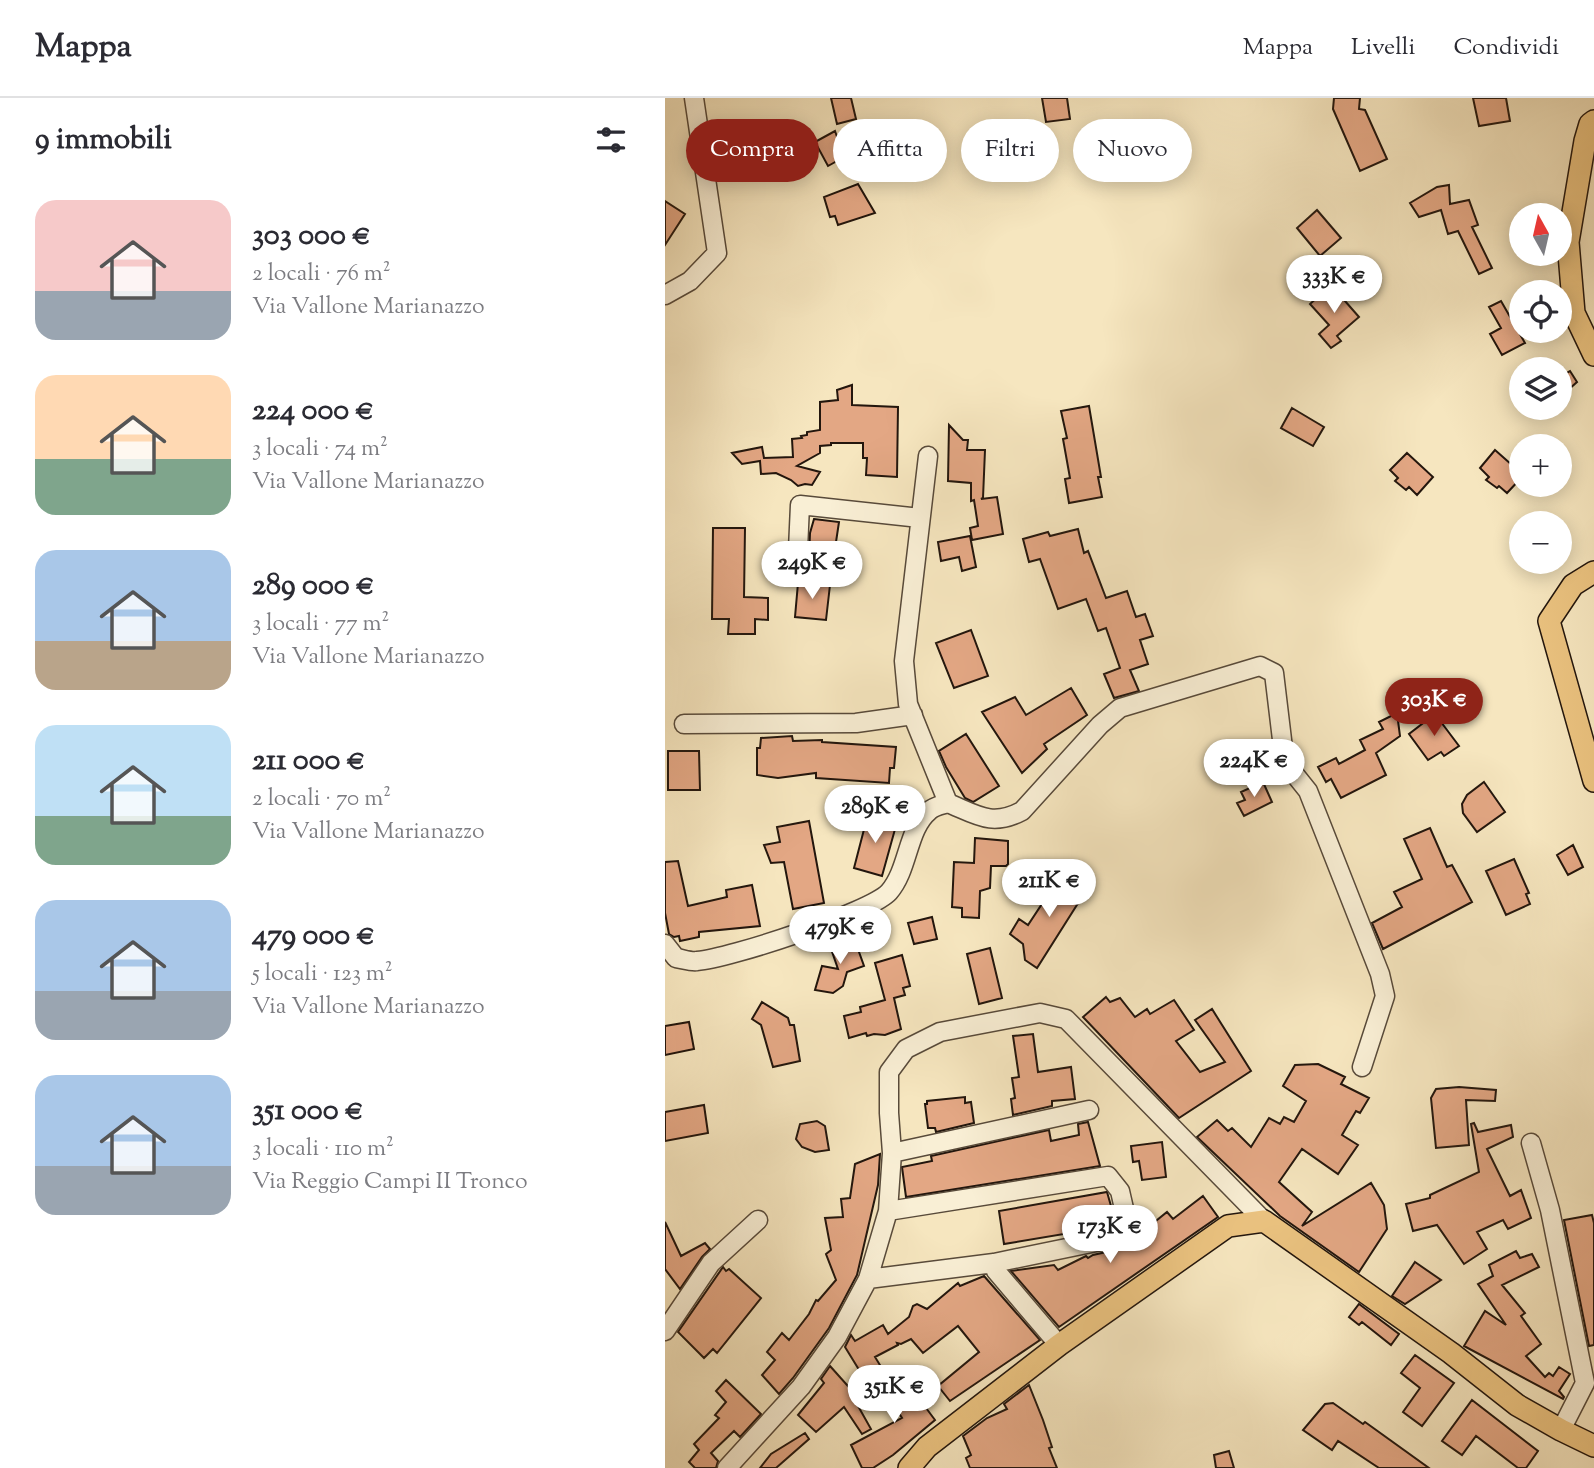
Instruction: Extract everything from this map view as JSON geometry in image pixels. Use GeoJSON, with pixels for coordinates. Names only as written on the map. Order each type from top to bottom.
{"type":"FeatureCollection","features":[{"type":"Feature","properties":{"kind":"main road"},"geometry":{"type":"LineString","coordinates":[[1594,121],[1590,124],[1585,141],[1568,242],[1574,313],[1594,355]]}},
{"type":"Feature","properties":{"kind":"main road"},"geometry":{"type":"LineString","coordinates":[[1594,572],[1573,585],[1549,621],[1594,781]]}},
{"type":"Feature","properties":{"kind":"main road"},"geometry":{"type":"LineString","coordinates":[[909,1468],[927,1447],[1059,1345],[1228,1226],[1264,1221],[1451,1353],[1517,1405],[1594,1446]]}},
{"type":"Feature","properties":{"kind":"street"},"geometry":{"type":"LineString","coordinates":[[665,295],[690,281],[717,253],[694,98]]}},
{"type":"Feature","properties":{"kind":"street"},"geometry":{"type":"LineString","coordinates":[[928,456],[904,661],[908,704],[948,803]]}},
{"type":"Feature","properties":{"kind":"street"},"geometry":{"type":"LineString","coordinates":[[797,572],[800,505],[920,518]]}},
{"type":"Feature","properties":{"kind":"street"},"geometry":{"type":"LineString","coordinates":[[665,944],[676,958],[695,962],[747,951],[866,906],[886,895],[899,880],[919,821],[930,808],[948,803],[988,820],[1007,819],[1022,811],[1100,725],[1120,709],[1260,666],[1274,674],[1283,748],[1292,771],[1308,791],[1380,974],[1385,996],[1362,1067]]}},
{"type":"Feature","properties":{"kind":"street"},"geometry":{"type":"LineString","coordinates":[[684,723],[856,723],[913,715]]}},
{"type":"Feature","properties":{"kind":"street"},"geometry":{"type":"LineString","coordinates":[[727,1468],[801,1387],[837,1337],[869,1279],[888,1211],[892,1153],[889,1072],[906,1049],[940,1032],[1039,1013],[1066,1019],[1264,1221]]}},
{"type":"Feature","properties":{"kind":"street"},"geometry":{"type":"LineString","coordinates":[[892,1153],[1089,1110]]}},
{"type":"Feature","properties":{"kind":"street"},"geometry":{"type":"LineString","coordinates":[[1531,1143],[1551,1210],[1585,1383],[1561,1430]]}},
{"type":"Feature","properties":{"kind":"street"},"geometry":{"type":"LineString","coordinates":[[869,1279],[994,1263],[1131,1235],[1120,1191],[1108,1176],[888,1211]]}},
{"type":"Feature","properties":{"kind":"street"},"geometry":{"type":"LineString","coordinates":[[665,1331],[711,1263],[758,1220]]}},
{"type":"Feature","properties":{"kind":"street"},"geometry":{"type":"LineString","coordinates":[[994,1263],[996,1271],[1059,1345]]}},
{"type":"Feature","properties":{"kind":"building"},"geometry":{"type":"Polygon","coordinates":[[[831,98],[851,98],[856,119],[836,119],[831,98]]]}},
{"type":"Feature","properties":{"kind":"building"},"geometry":{"type":"Polygon","coordinates":[[[1042,98],[1067,98],[1070,119],[1046,119],[1042,98]]]}},
{"type":"Feature","properties":{"kind":"building"},"geometry":{"type":"Polygon","coordinates":[[[1334,98],[1360,98],[1359,109],[1365,110],[1387,159],[1360,171],[1333,109],[1334,98]]]}},
{"type":"Feature","properties":{"kind":"building"},"geometry":{"type":"Polygon","coordinates":[[[1473,98],[1506,98],[1510,121],[1479,126],[1473,98]]]}},
{"type":"Feature","properties":{"kind":"building"},"geometry":{"type":"Polygon","coordinates":[[[833,132],[833,163],[828,166],[819,149],[819,140],[833,132]]]}},
{"type":"Feature","properties":{"kind":"building"},"geometry":{"type":"Polygon","coordinates":[[[858,184],[875,213],[838,225],[835,216],[830,217],[824,197],[858,184]]]}},
{"type":"Feature","properties":{"kind":"building"},"geometry":{"type":"Polygon","coordinates":[[[1449,185],[1450,204],[1469,200],[1478,225],[1472,227],[1492,268],[1479,274],[1458,231],[1448,234],[1441,210],[1419,217],[1410,203],[1437,187],[1449,185]]]}},
{"type":"Feature","properties":{"kind":"building"},"geometry":{"type":"Polygon","coordinates":[[[665,201],[685,214],[665,245],[665,201]]]}},
{"type":"Feature","properties":{"kind":"building"},"geometry":{"type":"Polygon","coordinates":[[[1317,210],[1341,238],[1320,256],[1297,228],[1317,210]]]}},
{"type":"Feature","properties":{"kind":"building"},"geometry":{"type":"Polygon","coordinates":[[[1331,285],[1359,317],[1337,336],[1341,341],[1331,348],[1319,334],[1329,325],[1310,304],[1331,285]]]}},
{"type":"Feature","properties":{"kind":"building"},"geometry":{"type":"Polygon","coordinates":[[[1501,301],[1509,315],[1509,343],[1525,343],[1502,355],[1490,334],[1501,328],[1489,307],[1501,301]]]}},
{"type":"Feature","properties":{"kind":"building"},"geometry":{"type":"Polygon","coordinates":[[[1572,374],[1577,382],[1572,386],[1572,374]]]}},
{"type":"Feature","properties":{"kind":"building"},"geometry":{"type":"Polygon","coordinates":[[[852,385],[852,405],[898,407],[897,477],[866,475],[867,458],[863,458],[863,443],[831,443],[820,446],[820,453],[797,466],[820,472],[812,485],[798,486],[776,473],[761,474],[760,461],[742,464],[732,453],[762,447],[764,458],[793,457],[792,439],[802,438],[807,432],[820,430],[820,402],[838,400],[837,390],[852,385]]]}},
{"type":"Feature","properties":{"kind":"building"},"geometry":{"type":"Polygon","coordinates":[[[1089,406],[1102,497],[1069,503],[1065,479],[1070,478],[1063,439],[1067,438],[1061,411],[1089,406]]]}},
{"type":"Feature","properties":{"kind":"building"},"geometry":{"type":"Polygon","coordinates":[[[1292,408],[1324,427],[1313,446],[1281,428],[1292,408]]]}},
{"type":"Feature","properties":{"kind":"building"},"geometry":{"type":"Polygon","coordinates":[[[949,425],[963,440],[968,440],[967,450],[985,450],[981,499],[997,497],[1003,534],[972,540],[970,528],[978,526],[974,500],[971,501],[971,483],[948,481],[949,425]]]}},
{"type":"Feature","properties":{"kind":"building"},"geometry":{"type":"Polygon","coordinates":[[[1495,450],[1509,462],[1509,491],[1507,493],[1486,480],[1489,477],[1480,468],[1495,450]]]}},
{"type":"Feature","properties":{"kind":"building"},"geometry":{"type":"Polygon","coordinates":[[[1407,453],[1433,477],[1417,495],[1409,487],[1406,490],[1395,481],[1398,478],[1390,470],[1407,453]]]}},
{"type":"Feature","properties":{"kind":"building"},"geometry":{"type":"Polygon","coordinates":[[[814,519],[839,522],[833,562],[809,559],[810,533],[814,519]]]}},
{"type":"Feature","properties":{"kind":"building"},"geometry":{"type":"Polygon","coordinates":[[[713,528],[745,528],[744,597],[768,598],[768,620],[755,619],[755,634],[728,634],[729,619],[712,619],[713,528]]]}},
{"type":"Feature","properties":{"kind":"building"},"geometry":{"type":"Polygon","coordinates":[[[1078,529],[1084,553],[1088,551],[1106,598],[1127,591],[1136,617],[1145,614],[1153,636],[1140,640],[1148,664],[1130,670],[1139,691],[1114,698],[1104,674],[1120,668],[1106,628],[1098,631],[1086,599],[1058,609],[1040,559],[1029,562],[1023,539],[1048,532],[1050,536],[1078,529]]]}},
{"type":"Feature","properties":{"kind":"building"},"geometry":{"type":"Polygon","coordinates":[[[970,536],[976,567],[962,571],[959,557],[941,561],[938,542],[970,536]]]}},
{"type":"Feature","properties":{"kind":"building"},"geometry":{"type":"Polygon","coordinates":[[[798,583],[830,585],[826,620],[795,617],[798,583]]]}},
{"type":"Feature","properties":{"kind":"building"},"geometry":{"type":"Polygon","coordinates":[[[971,630],[988,676],[954,688],[936,643],[971,630]]]}},
{"type":"Feature","properties":{"kind":"building"},"geometry":{"type":"Polygon","coordinates":[[[1071,688],[1087,715],[1044,744],[1047,749],[1022,773],[982,712],[1015,697],[1026,715],[1071,688]]]}},
{"type":"Feature","properties":{"kind":"building"},"geometry":{"type":"Polygon","coordinates":[[[1397,713],[1400,736],[1376,753],[1386,775],[1341,798],[1331,779],[1326,782],[1318,767],[1336,758],[1339,764],[1365,750],[1360,740],[1383,729],[1379,722],[1397,713]]]}},
{"type":"Feature","properties":{"kind":"building"},"geometry":{"type":"Polygon","coordinates":[[[1435,714],[1459,746],[1444,756],[1441,752],[1428,760],[1409,734],[1435,714]]]}},
{"type":"Feature","properties":{"kind":"building"},"geometry":{"type":"Polygon","coordinates":[[[966,734],[999,786],[973,802],[965,798],[939,751],[966,734]]]}},
{"type":"Feature","properties":{"kind":"building"},"geometry":{"type":"Polygon","coordinates":[[[792,736],[793,741],[822,740],[896,747],[889,783],[816,778],[816,773],[778,778],[757,775],[757,748],[760,748],[761,738],[792,736]]]}},
{"type":"Feature","properties":{"kind":"building"},"geometry":{"type":"Polygon","coordinates":[[[1270,744],[1280,772],[1262,780],[1249,752],[1270,744]]]}},
{"type":"Feature","properties":{"kind":"building"},"geometry":{"type":"Polygon","coordinates":[[[668,751],[699,751],[700,790],[668,790],[668,751]]]}},
{"type":"Feature","properties":{"kind":"building"},"geometry":{"type":"Polygon","coordinates":[[[1263,782],[1272,802],[1244,816],[1237,803],[1245,800],[1241,792],[1263,782]]]}},
{"type":"Feature","properties":{"kind":"building"},"geometry":{"type":"Polygon","coordinates":[[[1484,782],[1505,812],[1477,832],[1463,813],[1462,804],[1467,795],[1484,782]]]}},
{"type":"Feature","properties":{"kind":"building"},"geometry":{"type":"Polygon","coordinates":[[[868,814],[897,822],[882,876],[854,868],[868,814]]]}},
{"type":"Feature","properties":{"kind":"building"},"geometry":{"type":"Polygon","coordinates":[[[809,821],[824,903],[793,909],[784,862],[771,863],[764,845],[780,842],[777,827],[809,821]]]}},
{"type":"Feature","properties":{"kind":"building"},"geometry":{"type":"Polygon","coordinates":[[[1430,828],[1447,867],[1452,865],[1472,902],[1383,949],[1372,923],[1402,907],[1394,892],[1422,879],[1404,839],[1430,828]]]}},
{"type":"Feature","properties":{"kind":"building"},"geometry":{"type":"Polygon","coordinates":[[[975,838],[1008,841],[1008,864],[991,866],[990,888],[980,891],[979,918],[962,917],[962,908],[952,907],[954,862],[974,863],[975,838]]]}},
{"type":"Feature","properties":{"kind":"building"},"geometry":{"type":"Polygon","coordinates":[[[1573,845],[1583,867],[1568,875],[1557,855],[1573,845]]]}},
{"type":"Feature","properties":{"kind":"building"},"geometry":{"type":"Polygon","coordinates":[[[1514,859],[1529,893],[1526,894],[1530,904],[1506,915],[1486,871],[1514,859]]]}},
{"type":"Feature","properties":{"kind":"building"},"geometry":{"type":"Polygon","coordinates":[[[678,861],[688,906],[727,897],[726,890],[752,885],[760,926],[699,932],[699,937],[680,941],[679,936],[669,934],[665,913],[665,862],[678,861]]]}},
{"type":"Feature","properties":{"kind":"building"},"geometry":{"type":"Polygon","coordinates":[[[1063,872],[1087,889],[1037,968],[1025,960],[1023,944],[1010,934],[1019,919],[1028,925],[1063,872]]]}},
{"type":"Feature","properties":{"kind":"building"},"geometry":{"type":"Polygon","coordinates":[[[932,917],[937,939],[914,944],[908,923],[932,917]]]}},
{"type":"Feature","properties":{"kind":"building"},"geometry":{"type":"Polygon","coordinates":[[[854,938],[864,966],[847,972],[843,986],[833,993],[815,990],[822,966],[838,969],[830,946],[854,938]]]}},
{"type":"Feature","properties":{"kind":"building"},"geometry":{"type":"Polygon","coordinates":[[[990,948],[1002,998],[979,1004],[967,954],[990,948]]]}},
{"type":"Feature","properties":{"kind":"building"},"geometry":{"type":"Polygon","coordinates":[[[902,955],[910,986],[903,988],[905,995],[894,998],[901,1029],[885,1035],[867,1036],[866,1033],[849,1038],[844,1016],[861,1012],[860,1007],[885,1000],[875,963],[902,955]]]}},
{"type":"Feature","properties":{"kind":"building"},"geometry":{"type":"Polygon","coordinates":[[[1106,997],[1110,1002],[1120,998],[1135,1017],[1147,1009],[1150,1014],[1174,1000],[1194,1030],[1176,1041],[1200,1072],[1225,1062],[1195,1020],[1212,1009],[1251,1071],[1179,1118],[1083,1017],[1106,997]]]}},
{"type":"Feature","properties":{"kind":"building"},"geometry":{"type":"Polygon","coordinates":[[[762,1002],[788,1018],[790,1025],[794,1025],[800,1061],[773,1067],[761,1025],[752,1019],[762,1002]]]}},
{"type":"Feature","properties":{"kind":"building"},"geometry":{"type":"Polygon","coordinates":[[[689,1022],[694,1049],[665,1055],[665,1026],[689,1022]]]}},
{"type":"Feature","properties":{"kind":"building"},"geometry":{"type":"Polygon","coordinates":[[[1033,1034],[1038,1072],[1071,1067],[1075,1099],[1052,1101],[1052,1106],[1013,1115],[1011,1099],[1015,1098],[1012,1078],[1019,1077],[1013,1036],[1033,1034]]]}},
{"type":"Feature","properties":{"kind":"building"},"geometry":{"type":"Polygon","coordinates":[[[1318,1064],[1345,1077],[1341,1084],[1369,1098],[1360,1113],[1356,1111],[1342,1135],[1358,1145],[1338,1174],[1302,1149],[1279,1182],[1312,1212],[1302,1226],[1371,1183],[1384,1205],[1387,1229],[1359,1272],[1280,1216],[1197,1137],[1217,1120],[1228,1131],[1232,1128],[1251,1147],[1269,1118],[1280,1124],[1284,1117],[1294,1122],[1306,1101],[1283,1086],[1295,1065],[1318,1064]]]}},
{"type":"Feature","properties":{"kind":"building"},"geometry":{"type":"Polygon","coordinates":[[[1459,1087],[1496,1090],[1495,1101],[1466,1100],[1469,1145],[1436,1148],[1431,1098],[1436,1089],[1459,1087]]]}},
{"type":"Feature","properties":{"kind":"building"},"geometry":{"type":"Polygon","coordinates":[[[965,1097],[965,1103],[971,1102],[974,1123],[936,1132],[935,1128],[928,1128],[925,1104],[927,1101],[965,1097]]]}},
{"type":"Feature","properties":{"kind":"building"},"geometry":{"type":"Polygon","coordinates":[[[704,1105],[708,1133],[665,1141],[665,1112],[704,1105]]]}},
{"type":"Feature","properties":{"kind":"building"},"geometry":{"type":"Polygon","coordinates":[[[817,1121],[825,1126],[829,1150],[815,1152],[802,1147],[796,1139],[800,1124],[817,1121]]]}},
{"type":"Feature","properties":{"kind":"building"},"geometry":{"type":"Polygon","coordinates":[[[1088,1122],[1100,1166],[906,1197],[902,1167],[932,1161],[931,1156],[1049,1130],[1051,1141],[1079,1135],[1078,1124],[1088,1122]]]}},
{"type":"Feature","properties":{"kind":"building"},"geometry":{"type":"Polygon","coordinates":[[[1474,1123],[1478,1132],[1511,1125],[1513,1137],[1487,1149],[1510,1196],[1521,1190],[1531,1218],[1508,1229],[1503,1220],[1477,1232],[1487,1249],[1464,1264],[1437,1225],[1413,1231],[1406,1204],[1430,1198],[1430,1195],[1479,1172],[1471,1124],[1474,1123]]]}},
{"type":"Feature","properties":{"kind":"building"},"geometry":{"type":"Polygon","coordinates":[[[1162,1142],[1166,1177],[1142,1180],[1139,1161],[1133,1162],[1131,1146],[1162,1142]]]}},
{"type":"Feature","properties":{"kind":"building"},"geometry":{"type":"Polygon","coordinates":[[[880,1154],[878,1185],[857,1275],[829,1328],[779,1394],[762,1375],[775,1360],[767,1352],[782,1333],[789,1340],[816,1300],[818,1301],[836,1280],[826,1254],[831,1250],[825,1218],[843,1217],[841,1199],[850,1198],[855,1164],[880,1154]]]}},
{"type":"Feature","properties":{"kind":"building"},"geometry":{"type":"Polygon","coordinates":[[[1107,1192],[1115,1220],[1063,1228],[1064,1234],[1004,1244],[999,1211],[1107,1192]]]}},
{"type":"Feature","properties":{"kind":"building"},"geometry":{"type":"Polygon","coordinates":[[[1203,1196],[1218,1217],[1059,1327],[1011,1271],[1054,1265],[1058,1270],[1086,1256],[1088,1258],[1138,1245],[1141,1233],[1167,1212],[1173,1219],[1203,1196]]]}},
{"type":"Feature","properties":{"kind":"building"},"geometry":{"type":"Polygon","coordinates":[[[1592,1215],[1594,1345],[1589,1346],[1564,1220],[1592,1215]]]}},
{"type":"Feature","properties":{"kind":"building"},"geometry":{"type":"Polygon","coordinates":[[[665,1222],[681,1256],[705,1243],[710,1249],[680,1289],[665,1269],[665,1222]]]}},
{"type":"Feature","properties":{"kind":"building"},"geometry":{"type":"Polygon","coordinates":[[[1516,1251],[1520,1258],[1532,1254],[1539,1267],[1502,1285],[1525,1313],[1521,1316],[1541,1344],[1526,1356],[1545,1377],[1549,1373],[1553,1376],[1559,1367],[1570,1374],[1559,1391],[1563,1399],[1464,1346],[1485,1311],[1506,1325],[1478,1284],[1493,1276],[1489,1265],[1516,1251]]]}},
{"type":"Feature","properties":{"kind":"building"},"geometry":{"type":"Polygon","coordinates":[[[1415,1262],[1441,1280],[1405,1304],[1392,1296],[1415,1262]]]}},
{"type":"Feature","properties":{"kind":"building"},"geometry":{"type":"Polygon","coordinates":[[[723,1267],[726,1271],[729,1269],[761,1298],[717,1353],[713,1349],[704,1358],[678,1332],[723,1267]]]}},
{"type":"Feature","properties":{"kind":"building"},"geometry":{"type":"Polygon","coordinates":[[[984,1276],[1040,1340],[950,1401],[938,1386],[979,1352],[958,1326],[923,1353],[911,1339],[897,1343],[898,1345],[875,1357],[886,1375],[869,1386],[845,1347],[851,1335],[855,1341],[883,1325],[888,1334],[909,1317],[913,1306],[917,1304],[927,1309],[958,1283],[960,1286],[984,1276]]]}},
{"type":"Feature","properties":{"kind":"building"},"geometry":{"type":"Polygon","coordinates":[[[1359,1304],[1399,1334],[1391,1345],[1362,1322],[1359,1325],[1349,1317],[1359,1304]]]}},
{"type":"Feature","properties":{"kind":"building"},"geometry":{"type":"Polygon","coordinates":[[[1415,1355],[1454,1383],[1422,1426],[1403,1412],[1420,1388],[1401,1373],[1415,1355]]]}},
{"type":"Feature","properties":{"kind":"building"},"geometry":{"type":"Polygon","coordinates":[[[830,1366],[856,1395],[853,1397],[871,1429],[862,1434],[844,1407],[816,1432],[798,1415],[824,1383],[821,1379],[830,1366]]]}},
{"type":"Feature","properties":{"kind":"building"},"geometry":{"type":"Polygon","coordinates":[[[900,1373],[935,1420],[893,1455],[873,1468],[862,1468],[851,1445],[902,1418],[880,1384],[900,1373]]]}},
{"type":"Feature","properties":{"kind":"building"},"geometry":{"type":"Polygon","coordinates":[[[726,1380],[761,1414],[740,1437],[734,1431],[711,1453],[718,1461],[716,1468],[695,1468],[689,1462],[699,1450],[694,1444],[719,1418],[715,1415],[726,1402],[716,1391],[726,1380]]]}},
{"type":"Feature","properties":{"kind":"building"},"geometry":{"type":"Polygon","coordinates":[[[1029,1385],[1057,1468],[970,1468],[966,1458],[971,1455],[963,1436],[987,1418],[1007,1409],[1004,1404],[1029,1385]]]}},
{"type":"Feature","properties":{"kind":"building"},"geometry":{"type":"Polygon","coordinates":[[[1472,1400],[1538,1451],[1526,1468],[1518,1468],[1476,1436],[1462,1455],[1442,1441],[1472,1400]]]}},
{"type":"Feature","properties":{"kind":"building"},"geometry":{"type":"Polygon","coordinates":[[[1333,1403],[1363,1424],[1365,1422],[1429,1468],[1379,1468],[1338,1441],[1332,1450],[1303,1430],[1325,1404],[1333,1403]]]}},
{"type":"Feature","properties":{"kind":"building"},"geometry":{"type":"Polygon","coordinates":[[[805,1433],[809,1439],[776,1468],[760,1468],[771,1454],[805,1433]]]}},
{"type":"Feature","properties":{"kind":"building"},"geometry":{"type":"Polygon","coordinates":[[[1229,1451],[1234,1468],[1216,1468],[1214,1455],[1229,1451]]]}}]}
